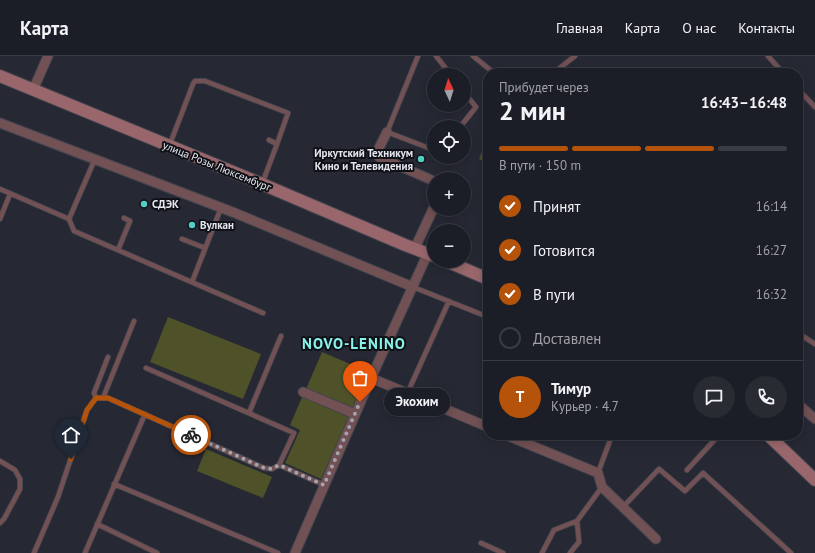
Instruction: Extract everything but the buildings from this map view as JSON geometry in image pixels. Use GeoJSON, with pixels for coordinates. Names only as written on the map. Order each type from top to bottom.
{"type":"FeatureCollection","features":[{"type":"Feature","properties":{"kind":"main road","name":"улица Розы Люксембург"},"geometry":{"type":"LineString","coordinates":[[0,76],[427,253]]}},
{"type":"Feature","properties":{"kind":"main road"},"geometry":{"type":"LineString","coordinates":[[461,268],[483,278]]}},
{"type":"Feature","properties":{"kind":"main road"},"geometry":{"type":"LineString","coordinates":[[773,440],[815,480]]}},
{"type":"Feature","properties":{"kind":"street"},"geometry":{"type":"LineString","coordinates":[[33,90],[48,56]]}},
{"type":"Feature","properties":{"kind":"street"},"geometry":{"type":"LineString","coordinates":[[0,123],[221,208],[413,287]]}},
{"type":"Feature","properties":{"kind":"street"},"geometry":{"type":"LineString","coordinates":[[387,132],[377,152],[379,157],[427,178]]}},
{"type":"Feature","properties":{"kind":"street"},"geometry":{"type":"LineString","coordinates":[[415,248],[430,216]]}},
{"type":"Feature","properties":{"kind":"street"},"geometry":{"type":"LineString","coordinates":[[295,553],[371,378],[413,287],[427,262]]}},
{"type":"Feature","properties":{"kind":"street"},"geometry":{"type":"LineString","coordinates":[[371,378],[483,426]]}},
{"type":"Feature","properties":{"kind":"street"},"geometry":{"type":"LineString","coordinates":[[303,392],[355,414]]}},
{"type":"Feature","properties":{"kind":"street"},"geometry":{"type":"LineString","coordinates":[[803,408],[815,419]]}},
{"type":"Feature","properties":{"kind":"street"},"geometry":{"type":"LineString","coordinates":[[518,440],[598,473],[602,487],[656,538]]}},
{"type":"Feature","properties":{"kind":"lane"},"geometry":{"type":"LineString","coordinates":[[418,56],[387,132],[427,147]]}},
{"type":"Feature","properties":{"kind":"lane"},"geometry":{"type":"LineString","coordinates":[[436,56],[445,68]]}},
{"type":"Feature","properties":{"kind":"lane"},"geometry":{"type":"LineString","coordinates":[[473,56],[488,68]]}},
{"type":"Feature","properties":{"kind":"lane"},"geometry":{"type":"LineString","coordinates":[[560,68],[575,56]]}},
{"type":"Feature","properties":{"kind":"lane"},"geometry":{"type":"LineString","coordinates":[[768,56],[779,68]]}},
{"type":"Feature","properties":{"kind":"lane"},"geometry":{"type":"LineString","coordinates":[[169,146],[192,84],[195,81],[206,81],[288,113],[262,184]]}},
{"type":"Feature","properties":{"kind":"lane"},"geometry":{"type":"LineString","coordinates":[[803,94],[815,107]]}},
{"type":"Feature","properties":{"kind":"lane"},"geometry":{"type":"LineString","coordinates":[[466,120],[476,107],[471,101]]}},
{"type":"Feature","properties":{"kind":"lane"},"geometry":{"type":"LineString","coordinates":[[269,140],[277,144]]}},
{"type":"Feature","properties":{"kind":"lane"},"geometry":{"type":"LineString","coordinates":[[95,159],[70,219],[74,231],[263,313]]}},
{"type":"Feature","properties":{"kind":"lane"},"geometry":{"type":"LineString","coordinates":[[0,189],[70,219]]}},
{"type":"Feature","properties":{"kind":"lane"},"geometry":{"type":"LineString","coordinates":[[0,219],[10,194]]}},
{"type":"Feature","properties":{"kind":"lane"},"geometry":{"type":"LineString","coordinates":[[192,282],[221,208]]}},
{"type":"Feature","properties":{"kind":"lane"},"geometry":{"type":"LineString","coordinates":[[118,250],[130,220],[124,218]]}},
{"type":"Feature","properties":{"kind":"lane"},"geometry":{"type":"LineString","coordinates":[[182,238],[205,248]]}},
{"type":"Feature","properties":{"kind":"lane"},"geometry":{"type":"LineString","coordinates":[[413,287],[483,315]]}},
{"type":"Feature","properties":{"kind":"lane"},"geometry":{"type":"LineString","coordinates":[[407,394],[449,301]]}},
{"type":"Feature","properties":{"kind":"lane"},"geometry":{"type":"LineString","coordinates":[[103,398],[134,321]]}},
{"type":"Feature","properties":{"kind":"lane"},"geometry":{"type":"LineString","coordinates":[[249,413],[281,336]]}},
{"type":"Feature","properties":{"kind":"lane"},"geometry":{"type":"LineString","coordinates":[[803,336],[815,344]]}},
{"type":"Feature","properties":{"kind":"lane"},"geometry":{"type":"LineString","coordinates":[[96,398],[94,393],[108,356]]}},
{"type":"Feature","properties":{"kind":"lane"},"geometry":{"type":"LineString","coordinates":[[96,398],[108,398],[264,468],[272,469],[279,465],[294,433],[146,368]]}},
{"type":"Feature","properties":{"kind":"lane"},"geometry":{"type":"LineString","coordinates":[[34,553],[58,496],[87,410],[96,398]]}},
{"type":"Feature","properties":{"kind":"lane"},"geometry":{"type":"LineString","coordinates":[[85,553],[145,414]]}},
{"type":"Feature","properties":{"kind":"lane"},"geometry":{"type":"LineString","coordinates":[[598,473],[610,440]]}},
{"type":"Feature","properties":{"kind":"lane"},"geometry":{"type":"LineString","coordinates":[[687,470],[713,440]]}},
{"type":"Feature","properties":{"kind":"lane"},"geometry":{"type":"LineString","coordinates":[[0,461],[15,470],[20,479],[20,489],[4,519],[0,523]]}},
{"type":"Feature","properties":{"kind":"lane"},"geometry":{"type":"LineString","coordinates":[[279,465],[324,485]]}},
{"type":"Feature","properties":{"kind":"lane"},"geometry":{"type":"LineString","coordinates":[[623,507],[659,469],[685,491],[703,473],[791,553]]}},
{"type":"Feature","properties":{"kind":"lane"},"geometry":{"type":"LineString","coordinates":[[114,484],[278,553]]}},
{"type":"Feature","properties":{"kind":"lane"},"geometry":{"type":"LineString","coordinates":[[542,553],[554,530],[577,521],[602,487]]}},
{"type":"Feature","properties":{"kind":"lane"},"geometry":{"type":"LineString","coordinates":[[570,553],[579,542],[577,521]]}},
{"type":"Feature","properties":{"kind":"lane"},"geometry":{"type":"LineString","coordinates":[[97,524],[157,553]]}},
{"type":"Feature","properties":{"kind":"lane"},"geometry":{"type":"LineString","coordinates":[[481,543],[503,553]]}},
{"type":"Feature","properties":{"kind":"green space"},"geometry":{"type":"Polygon","coordinates":[[[483,149],[483,161],[479,159],[483,149]]]}},
{"type":"Feature","properties":{"kind":"green space"},"geometry":{"type":"Polygon","coordinates":[[[168,317],[261,354],[243,399],[150,362],[168,317]]]}},
{"type":"Feature","properties":{"kind":"green space"},"geometry":{"type":"Polygon","coordinates":[[[322,352],[369,372],[354,409],[306,389],[322,352]]]}},
{"type":"Feature","properties":{"kind":"green space"},"geometry":{"type":"Polygon","coordinates":[[[303,395],[350,416],[321,479],[285,463],[300,430],[290,425],[303,395]]]}},
{"type":"Feature","properties":{"kind":"green space"},"geometry":{"type":"Polygon","coordinates":[[[206,449],[272,477],[263,498],[197,471],[206,449]]]}},
{"type":"Feature","properties":{"kind":"way so far"},"geometry":{"type":"LineString","coordinates":[[191,435],[264,468],[272,469],[279,465],[324,485],[360,402]]}},
{"type":"Feature","properties":{"kind":"place","name":"Иркутский Техникум Кино и Телевидения"},"geometry":{"type":"Point","coordinates":[421,159]}},
{"type":"Feature","properties":{"kind":"place","name":"СДЭК"},"geometry":{"type":"Point","coordinates":[144,204]}},
{"type":"Feature","properties":{"kind":"place","name":"Вулкан"},"geometry":{"type":"Point","coordinates":[192,225]}},
{"type":"Feature","properties":{"kind":"place","name":"Экохим"},"geometry":{"type":"Point","coordinates":[360,402]}},
{"type":"Feature","properties":{"kind":"district","name":"NOVO-LENINO"},"geometry":{"type":"Point","coordinates":[354,343]}},
{"type":"Feature","properties":{"kind":"route"},"geometry":{"type":"LineString","coordinates":[[71,459],[76,439],[87,410],[96,398],[108,398],[191,435]]}}]}
